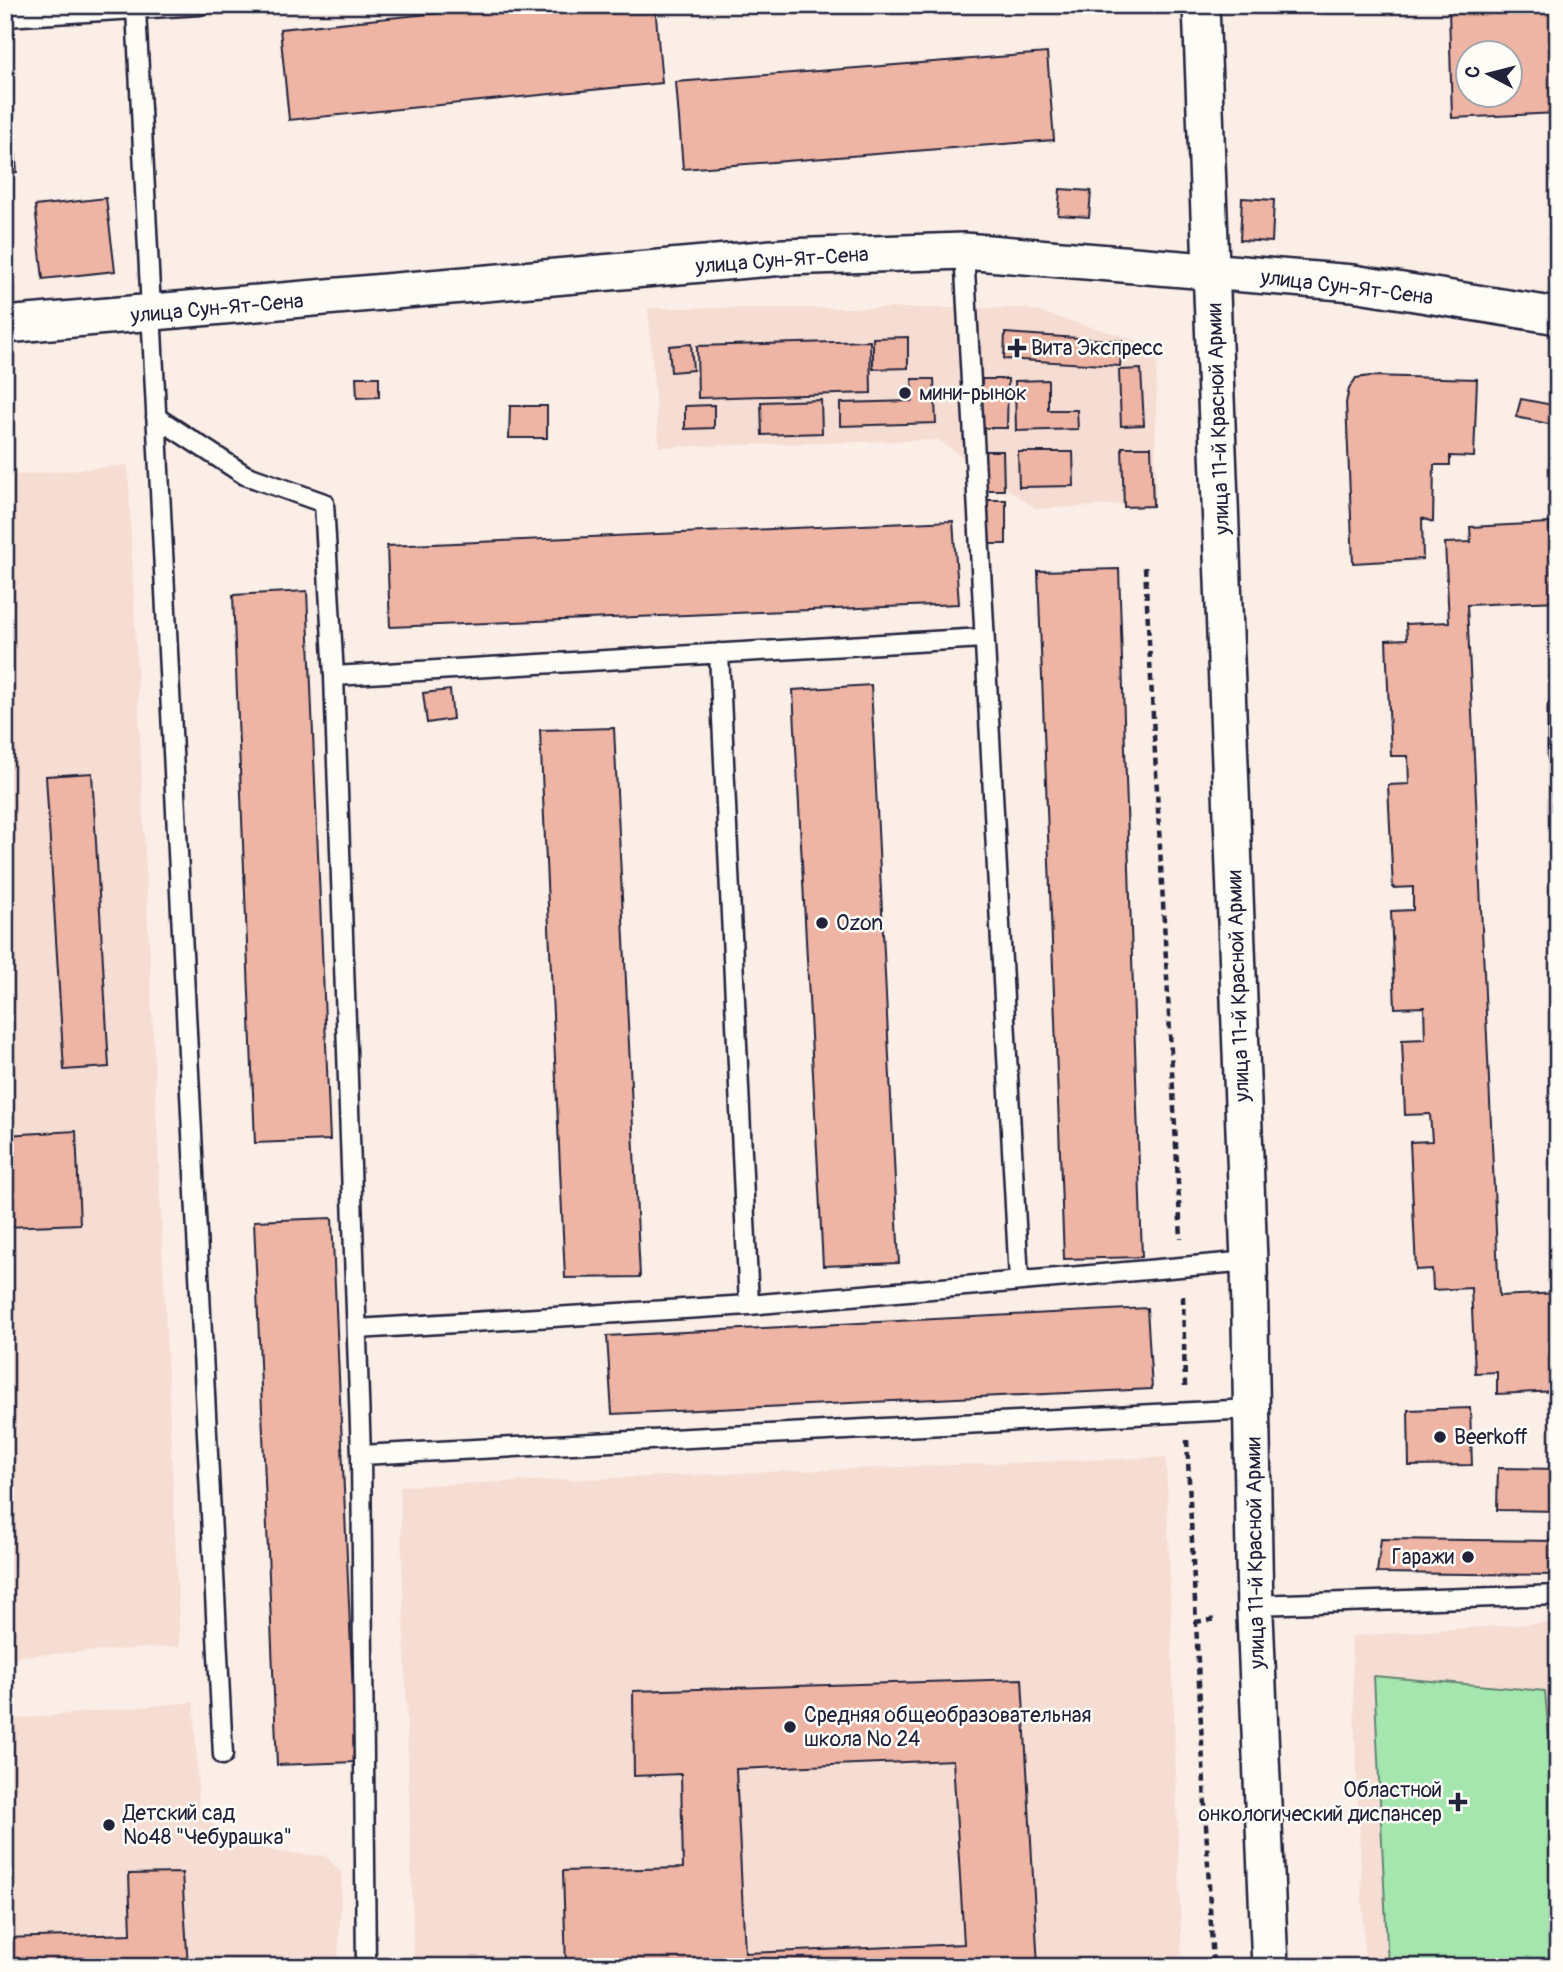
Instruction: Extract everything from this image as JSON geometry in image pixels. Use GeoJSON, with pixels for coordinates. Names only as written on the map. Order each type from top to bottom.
{"type":"FeatureCollection","features":[{"type":"Feature","properties":{"kind":"street","name":"улица 11-й Красной Армии"},"geometry":{"type":"LineString","coordinates":[[1201,5],[1249,1261],[1255,1605],[1270,1967]]}},
{"type":"Feature","properties":{"kind":"street","name":"улица Сун-Ят-Сена"},"geometry":{"type":"LineString","coordinates":[[5,325],[784,257],[964,251],[1353,283],[1558,317]]}},
{"type":"Feature","properties":{"kind":"lane"},"geometry":{"type":"LineString","coordinates":[[5,17],[200,5]]}},
{"type":"Feature","properties":{"kind":"lane"},"geometry":{"type":"LineString","coordinates":[[136,9],[223,1755]]}},
{"type":"Feature","properties":{"kind":"lane"},"geometry":{"type":"LineString","coordinates":[[964,251],[1019,1280]]}},
{"type":"Feature","properties":{"kind":"lane"},"geometry":{"type":"LineString","coordinates":[[156,417],[245,475],[324,503],[334,676],[361,1455],[366,1967]]}},
{"type":"Feature","properties":{"kind":"lane"},"geometry":{"type":"LineString","coordinates":[[334,676],[983,638]]}},
{"type":"Feature","properties":{"kind":"lane"},"geometry":{"type":"LineString","coordinates":[[719,653],[749,1304]]}},
{"type":"Feature","properties":{"kind":"lane"},"geometry":{"type":"LineString","coordinates":[[1558,708],[1558,756]]}},
{"type":"Feature","properties":{"kind":"lane"},"geometry":{"type":"LineString","coordinates":[[357,1329],[749,1304],[1249,1261]]}},
{"type":"Feature","properties":{"kind":"lane"},"geometry":{"type":"LineString","coordinates":[[361,1455],[1251,1409]]}},
{"type":"Feature","properties":{"kind":"lane"},"geometry":{"type":"LineString","coordinates":[[1255,1605],[1558,1595]]}},
{"type":"Feature","properties":{"kind":"path"},"geometry":{"type":"LineString","coordinates":[[1145,566],[1182,1268],[1186,1413],[1213,1967]]}},
{"type":"Feature","properties":{"kind":"shaded area","name":"мини-рынок"},"geometry":{"type":"Polygon","coordinates":[[[648,308],[1026,308],[1157,346],[1155,503],[1036,509],[938,440],[659,447],[648,308]]]}},
{"type":"Feature","properties":{"kind":"shaded area"},"geometry":{"type":"Polygon","coordinates":[[[128,465],[180,1646],[5,1657],[5,476],[128,465]]]}},
{"type":"Feature","properties":{"kind":"shaded area","name":"Средняя общеобразовательная школа № 24"},"geometry":{"type":"Polygon","coordinates":[[[1166,1457],[1182,1967],[414,1967],[400,1486],[1166,1457]]]}},
{"type":"Feature","properties":{"kind":"shaded area","name":"Областной онкологический диспансер"},"geometry":{"type":"Polygon","coordinates":[[[1558,1622],[1558,1967],[1365,1967],[1351,1636],[1558,1622]]]}},
{"type":"Feature","properties":{"kind":"shaded area","name":"Детский сад №48 \"Чебурашка\""},"geometry":{"type":"Polygon","coordinates":[[[194,1702],[199,1810],[229,1840],[277,1852],[326,1856],[342,1873],[338,1967],[5,1967],[5,1720],[194,1702]]]}},
{"type":"Feature","properties":{"kind":"green space","name":"Областной онкологический диспансер"},"geometry":{"type":"Polygon","coordinates":[[[1374,1676],[1545,1691],[1558,1840],[1558,1967],[1388,1967],[1374,1676]]]}},
{"type":"Feature","properties":{"kind":"building"},"geometry":{"type":"Polygon","coordinates":[[[518,5],[655,5],[662,83],[289,120],[280,29],[518,5]]]}},
{"type":"Feature","properties":{"kind":"building"},"geometry":{"type":"Polygon","coordinates":[[[1558,5],[1558,113],[1452,118],[1449,10],[1558,5]]]}},
{"type":"Feature","properties":{"kind":"building"},"geometry":{"type":"Polygon","coordinates":[[[1047,53],[1054,140],[683,169],[676,82],[1047,53]]]}},
{"type":"Feature","properties":{"kind":"building"},"geometry":{"type":"Polygon","coordinates":[[[5,83],[9,83],[17,172],[5,174],[5,83]]]}},
{"type":"Feature","properties":{"kind":"building"},"geometry":{"type":"Polygon","coordinates":[[[1060,189],[1091,191],[1089,217],[1058,215],[1060,189]]]}},
{"type":"Feature","properties":{"kind":"building"},"geometry":{"type":"Polygon","coordinates":[[[106,198],[115,271],[43,279],[35,206],[106,198]]]}},
{"type":"Feature","properties":{"kind":"building"},"geometry":{"type":"Polygon","coordinates":[[[1242,198],[1274,200],[1272,242],[1240,240],[1242,198]]]}},
{"type":"Feature","properties":{"kind":"building"},"geometry":{"type":"Polygon","coordinates":[[[1005,333],[1122,341],[1120,366],[1004,359],[1005,333]]]}},
{"type":"Feature","properties":{"kind":"building"},"geometry":{"type":"Polygon","coordinates":[[[908,337],[908,368],[873,369],[873,338],[908,337]]]}},
{"type":"Feature","properties":{"kind":"building"},"geometry":{"type":"Polygon","coordinates":[[[870,341],[871,393],[698,398],[697,346],[870,341]]]}},
{"type":"Feature","properties":{"kind":"building"},"geometry":{"type":"Polygon","coordinates":[[[691,344],[693,370],[671,372],[669,346],[691,344]]]}},
{"type":"Feature","properties":{"kind":"building"},"geometry":{"type":"Polygon","coordinates":[[[1141,369],[1144,425],[1121,426],[1119,370],[1141,369]]]}},
{"type":"Feature","properties":{"kind":"building"},"geometry":{"type":"Polygon","coordinates":[[[1370,376],[1477,379],[1474,457],[1450,456],[1450,465],[1434,465],[1433,522],[1422,518],[1423,559],[1353,563],[1346,403],[1349,389],[1356,378],[1370,376]]]}},
{"type":"Feature","properties":{"kind":"building"},"geometry":{"type":"Polygon","coordinates":[[[356,377],[379,377],[379,397],[357,398],[356,377]]]}},
{"type":"Feature","properties":{"kind":"building"},"geometry":{"type":"Polygon","coordinates":[[[912,379],[934,379],[936,423],[840,426],[840,403],[913,401],[912,379]]]}},
{"type":"Feature","properties":{"kind":"building"},"geometry":{"type":"Polygon","coordinates":[[[982,379],[1008,379],[1007,428],[981,428],[982,379]]]}},
{"type":"Feature","properties":{"kind":"building"},"geometry":{"type":"Polygon","coordinates":[[[1048,380],[1048,410],[1077,410],[1078,429],[1016,431],[1015,381],[1048,380]]]}},
{"type":"Feature","properties":{"kind":"building"},"geometry":{"type":"Polygon","coordinates":[[[1521,399],[1558,406],[1558,426],[1516,417],[1521,399]]]}},
{"type":"Feature","properties":{"kind":"building"},"geometry":{"type":"Polygon","coordinates":[[[821,400],[822,433],[762,435],[761,402],[821,400]]]}},
{"type":"Feature","properties":{"kind":"building"},"geometry":{"type":"Polygon","coordinates":[[[714,405],[714,428],[685,429],[685,406],[714,405]]]}},
{"type":"Feature","properties":{"kind":"building"},"geometry":{"type":"Polygon","coordinates":[[[510,406],[547,406],[547,438],[509,438],[510,406]]]}},
{"type":"Feature","properties":{"kind":"building"},"geometry":{"type":"Polygon","coordinates":[[[1122,447],[1151,447],[1153,506],[1124,507],[1122,447]]]}},
{"type":"Feature","properties":{"kind":"building"},"geometry":{"type":"Polygon","coordinates":[[[984,451],[1003,451],[1004,490],[985,490],[984,451]]]}},
{"type":"Feature","properties":{"kind":"building"},"geometry":{"type":"Polygon","coordinates":[[[1018,452],[1073,452],[1074,486],[1019,487],[1018,452]]]}},
{"type":"Feature","properties":{"kind":"building"},"geometry":{"type":"Polygon","coordinates":[[[985,500],[1006,500],[1006,544],[984,544],[985,500]]]}},
{"type":"Feature","properties":{"kind":"building"},"geometry":{"type":"Polygon","coordinates":[[[953,521],[959,604],[390,627],[387,546],[953,521]]]}},
{"type":"Feature","properties":{"kind":"building"},"geometry":{"type":"Polygon","coordinates":[[[1550,523],[1551,552],[1558,551],[1558,601],[1467,605],[1499,1296],[1558,1293],[1558,1391],[1497,1394],[1497,1372],[1475,1373],[1471,1288],[1433,1290],[1432,1269],[1416,1270],[1410,1142],[1432,1141],[1430,1114],[1405,1115],[1402,1040],[1425,1039],[1424,1007],[1395,1008],[1391,911],[1413,910],[1413,887],[1393,888],[1388,785],[1409,784],[1408,756],[1391,756],[1386,640],[1407,639],[1406,624],[1449,622],[1445,543],[1471,542],[1470,527],[1550,523]]]}},
{"type":"Feature","properties":{"kind":"building"},"geometry":{"type":"Polygon","coordinates":[[[1119,569],[1142,1257],[1064,1259],[1038,571],[1119,569]]]}},
{"type":"Feature","properties":{"kind":"building"},"geometry":{"type":"Polygon","coordinates":[[[307,591],[330,1140],[255,1143],[233,595],[307,591]]]}},
{"type":"Feature","properties":{"kind":"building"},"geometry":{"type":"Polygon","coordinates":[[[871,685],[899,1263],[823,1266],[793,690],[871,685]]]}},
{"type":"Feature","properties":{"kind":"building"},"geometry":{"type":"Polygon","coordinates":[[[450,690],[453,719],[427,723],[423,693],[450,690]]]}},
{"type":"Feature","properties":{"kind":"building"},"geometry":{"type":"Polygon","coordinates":[[[614,728],[640,1277],[565,1278],[540,730],[614,728]]]}},
{"type":"Feature","properties":{"kind":"building"},"geometry":{"type":"Polygon","coordinates":[[[92,773],[109,1067],[64,1070],[46,776],[92,773]]]}},
{"type":"Feature","properties":{"kind":"building"},"geometry":{"type":"Polygon","coordinates":[[[76,1131],[80,1224],[5,1227],[5,1135],[76,1131]]]}},
{"type":"Feature","properties":{"kind":"building"},"geometry":{"type":"Polygon","coordinates":[[[332,1218],[356,1762],[277,1765],[254,1221],[332,1218]]]}},
{"type":"Feature","properties":{"kind":"building"},"geometry":{"type":"Polygon","coordinates":[[[1147,1308],[1152,1389],[612,1414],[607,1336],[1147,1308]]]}},
{"type":"Feature","properties":{"kind":"building","name":"Beerkoff"},"geometry":{"type":"Polygon","coordinates":[[[1470,1408],[1472,1465],[1409,1466],[1408,1410],[1470,1408]]]}},
{"type":"Feature","properties":{"kind":"building"},"geometry":{"type":"Polygon","coordinates":[[[1498,1468],[1558,1469],[1558,1511],[1497,1510],[1498,1468]]]}},
{"type":"Feature","properties":{"kind":"building","name":"Гаражи"},"geometry":{"type":"Polygon","coordinates":[[[1381,1539],[1558,1541],[1558,1575],[1377,1573],[1381,1539]]]}},
{"type":"Feature","properties":{"kind":"building"},"geometry":{"type":"Polygon","coordinates":[[[1022,1679],[1038,1967],[566,1967],[563,1871],[683,1868],[681,1774],[634,1776],[633,1691],[1022,1679]],[[953,1760],[736,1769],[745,1953],[964,1944],[953,1760]]]}},
{"type":"Feature","properties":{"kind":"building"},"geometry":{"type":"Polygon","coordinates":[[[182,1873],[188,1967],[5,1967],[5,1938],[131,1934],[129,1874],[182,1873]]]}},
{"type":"Feature","properties":{"kind":"place","name":"Вита Экспресс"},"geometry":{"type":"Point","coordinates":[1017,348]}},
{"type":"Feature","properties":{"kind":"place","name":"мини-рынок"},"geometry":{"type":"Point","coordinates":[905,393]}},
{"type":"Feature","properties":{"kind":"place","name":"Ozon"},"geometry":{"type":"Point","coordinates":[822,923]}},
{"type":"Feature","properties":{"kind":"place","name":"Beerkoff"},"geometry":{"type":"Point","coordinates":[1440,1437]}},
{"type":"Feature","properties":{"kind":"place","name":"Гаражи"},"geometry":{"type":"Point","coordinates":[1468,1557]}},
{"type":"Feature","properties":{"kind":"place","name":"Средняя общеобразовательная школа № 24"},"geometry":{"type":"Point","coordinates":[790,1727]}},
{"type":"Feature","properties":{"kind":"place","name":"Областной онкологический диспансер"},"geometry":{"type":"Point","coordinates":[1458,1802]}},
{"type":"Feature","properties":{"kind":"place","name":"Детский сад №48 \"Чебурашка\""},"geometry":{"type":"Point","coordinates":[109,1825]}}]}
